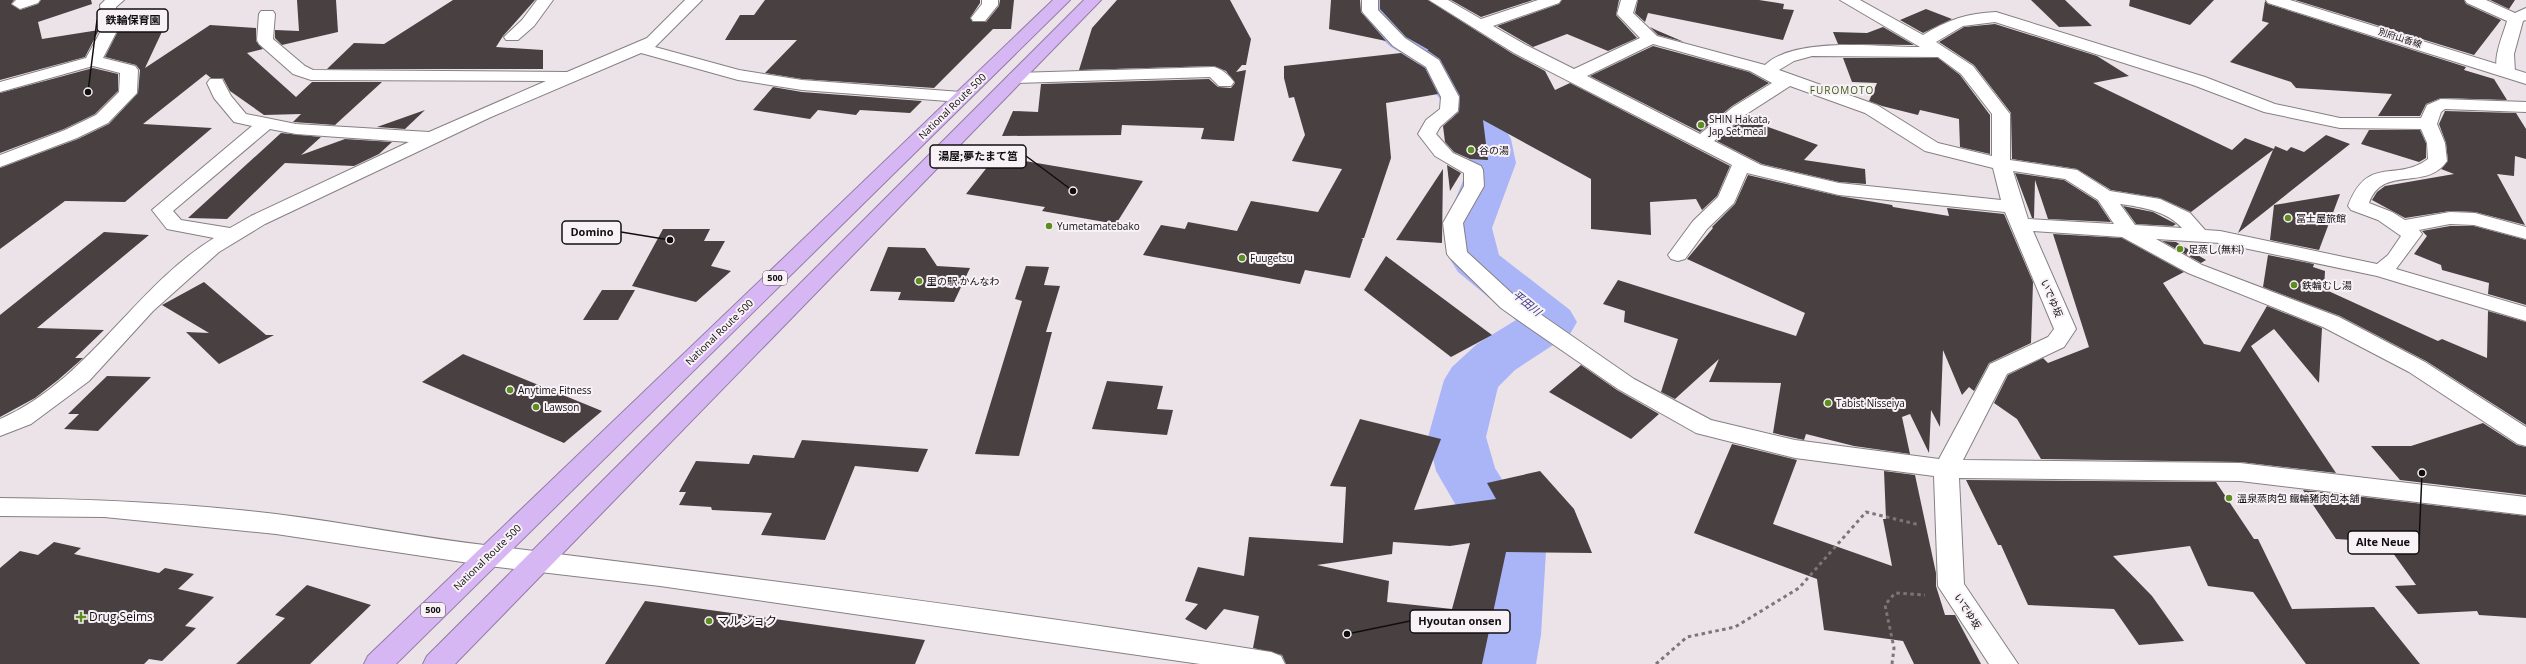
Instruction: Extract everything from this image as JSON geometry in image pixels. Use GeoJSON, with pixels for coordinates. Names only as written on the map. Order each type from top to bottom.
{"type":"FeatureCollection","features":[{"type":"Feature","properties":{"kind":"highway","name":"National Route 500"},"geometry":{"type":"LineString","coordinates":[[378,664],[1062,0]]}},
{"type":"Feature","properties":{"kind":"highway"},"geometry":{"type":"LineString","coordinates":[[438,664],[1093,0]]}},
{"type":"Feature","properties":{"kind":"street"},"geometry":{"type":"LineString","coordinates":[[92,61],[111,27],[108,4],[116,0]]}},
{"type":"Feature","properties":{"kind":"street"},"geometry":{"type":"LineString","coordinates":[[512,37],[528,23],[545,0]]}},
{"type":"Feature","properties":{"kind":"street"},"geometry":{"type":"LineString","coordinates":[[0,428],[23,418],[81,376],[145,306],[212,248],[233,235],[258,220],[432,138],[571,76],[654,42],[694,0]]}},
{"type":"Feature","properties":{"kind":"street"},"geometry":{"type":"LineString","coordinates":[[979,18],[990,5],[990,0]]}},
{"type":"Feature","properties":{"kind":"street"},"geometry":{"type":"LineString","coordinates":[[1370,0],[1370,11],[1399,42],[1433,64],[1450,97],[1449,111],[1432,124],[1427,134],[1433,145],[1451,162],[1474,170],[1474,186],[1453,223],[1457,254],[1509,303],[1626,384],[1704,427],[1796,449],[1946,469],[2240,472],[2526,506]]}},
{"type":"Feature","properties":{"kind":"street"},"geometry":{"type":"LineString","coordinates":[[1437,0],[1520,49],[1625,104],[1755,169],[1840,189],[2130,233],[2220,237],[2381,270],[2526,314]]}},
{"type":"Feature","properties":{"kind":"street"},"geometry":{"type":"LineString","coordinates":[[1480,25],[1554,0]]}},
{"type":"Feature","properties":{"kind":"street"},"geometry":{"type":"LineString","coordinates":[[1629,0],[1625,14],[1651,39],[1705,52],[1768,72],[1871,109],[1932,147],[2001,164],[2070,174],[2105,196],[2130,233],[2195,269],[2331,322],[2417,367],[2526,438]]}},
{"type":"Feature","properties":{"kind":"street","name":"いでゆ坂"},"geometry":{"type":"LineString","coordinates":[[1848,0],[1933,47],[1967,70],[2001,114],[2001,164],[2017,216],[2064,329],[2056,342],[1998,369],[1946,469],[1951,586],[2004,664]]}},
{"type":"Feature","properties":{"kind":"street","name":"別府山香線"},"geometry":{"type":"LineString","coordinates":[[2274,0],[2526,79]]}},
{"type":"Feature","properties":{"kind":"street"},"geometry":{"type":"LineString","coordinates":[[2473,0],[2521,16],[2506,54],[2506,72]]}},
{"type":"Feature","properties":{"kind":"street"},"geometry":{"type":"LineString","coordinates":[[267,14],[265,40],[299,70],[311,75],[571,76]]}},
{"type":"Feature","properties":{"kind":"street"},"geometry":{"type":"LineString","coordinates":[[1768,72],[1776,62],[1792,54],[1812,51],[1933,47],[1946,27],[1968,18],[1996,17],[2199,81],[2270,108],[2340,123],[2428,124]]}},
{"type":"Feature","properties":{"kind":"street"},"geometry":{"type":"LineString","coordinates":[[1574,76],[1651,39]]}},
{"type":"Feature","properties":{"kind":"street"},"geometry":{"type":"LineString","coordinates":[[640,48],[738,75],[802,85],[962,97]]}},
{"type":"Feature","properties":{"kind":"street"},"geometry":{"type":"LineString","coordinates":[[0,87],[92,61],[129,70],[128,93],[102,119],[71,134],[0,161]]}},
{"type":"Feature","properties":{"kind":"street"},"geometry":{"type":"LineString","coordinates":[[1016,78],[1214,72],[1225,82]]}},
{"type":"Feature","properties":{"kind":"street"},"geometry":{"type":"LineString","coordinates":[[1702,142],[1739,111],[1784,83],[1768,72]]}},
{"type":"Feature","properties":{"kind":"street"},"geometry":{"type":"LineString","coordinates":[[216,83],[223,98],[240,118],[296,129],[432,138]]}},
{"type":"Feature","properties":{"kind":"street"},"geometry":{"type":"LineString","coordinates":[[2381,270],[2395,259],[2412,234],[2385,216],[2358,206],[2362,190],[2377,179],[2422,171],[2438,161],[2436,143],[2428,124],[2433,109],[2440,104],[2526,107]]}},
{"type":"Feature","properties":{"kind":"street"},"geometry":{"type":"LineString","coordinates":[[233,235],[174,225],[162,210],[266,123]]}},
{"type":"Feature","properties":{"kind":"street"},"geometry":{"type":"LineString","coordinates":[[1678,255],[1700,224],[1727,199],[1742,163]]}},
{"type":"Feature","properties":{"kind":"street"},"geometry":{"type":"LineString","coordinates":[[2105,196],[2153,203],[2183,217],[2199,236]]}},
{"type":"Feature","properties":{"kind":"street"},"geometry":{"type":"LineString","coordinates":[[2401,227],[2450,218],[2475,219],[2526,233]]}},
{"type":"Feature","properties":{"kind":"street"},"geometry":{"type":"LineString","coordinates":[[0,507],[104,508],[276,524],[489,556],[1116,639],[1271,664]]}},
{"type":"Feature","properties":{"kind":"path"},"geometry":{"type":"LineString","coordinates":[[1656,664],[1687,637],[1735,627],[1799,588],[1866,512],[1949,533]]}},
{"type":"Feature","properties":{"kind":"path"},"geometry":{"type":"LineString","coordinates":[[1892,664],[1894,648],[1885,605],[1896,593],[1960,598]]}},
{"type":"Feature","properties":{"kind":"building"},"geometry":{"type":"Polygon","coordinates":[[[0,0],[14,0],[11,4],[20,10],[38,4],[41,0],[91,0],[92,4],[38,22],[42,39],[99,30],[85,57],[0,80],[0,0]]]}},
{"type":"Feature","properties":{"kind":"building"},"geometry":{"type":"Polygon","coordinates":[[[297,0],[336,0],[338,32],[282,45],[275,38],[275,30],[299,31],[297,0]]]}},
{"type":"Feature","properties":{"kind":"building"},"geometry":{"type":"Polygon","coordinates":[[[453,0],[535,0],[503,36],[496,47],[543,50],[543,69],[327,69],[354,43],[384,44],[453,0]]]}},
{"type":"Feature","properties":{"kind":"building"},"geometry":{"type":"Polygon","coordinates":[[[765,0],[980,0],[980,3],[970,18],[973,22],[986,22],[999,6],[1000,0],[1014,0],[1011,29],[993,29],[934,88],[802,79],[765,73],[797,40],[725,40],[740,15],[754,15],[765,0]]]}},
{"type":"Feature","properties":{"kind":"building"},"geometry":{"type":"Polygon","coordinates":[[[1117,0],[1230,0],[1251,39],[1246,65],[1242,65],[1236,72],[1246,70],[1234,141],[1201,139],[1204,128],[1122,125],[1121,135],[1002,136],[1013,111],[1038,112],[1041,84],[1209,79],[1218,87],[1231,88],[1235,83],[1226,71],[1214,66],[1079,70],[1092,28],[1117,0]]]}},
{"type":"Feature","properties":{"kind":"building"},"geometry":{"type":"Polygon","coordinates":[[[1331,0],[1360,0],[1361,12],[1386,41],[1329,29],[1331,0]]]}},
{"type":"Feature","properties":{"kind":"building"},"geometry":{"type":"Polygon","coordinates":[[[1380,0],[1428,0],[1513,54],[1545,71],[1555,90],[1570,83],[1730,166],[1717,196],[1702,210],[1696,199],[1650,202],[1651,235],[1591,229],[1591,179],[1483,120],[1488,160],[1470,159],[1454,152],[1445,142],[1443,126],[1459,112],[1460,96],[1440,59],[1427,50],[1429,50],[1406,37],[1380,9],[1380,0]]]}},
{"type":"Feature","properties":{"kind":"building"},"geometry":{"type":"Polygon","coordinates":[[[1451,0],[1533,0],[1481,17],[1451,0]]]}},
{"type":"Feature","properties":{"kind":"building"},"geometry":{"type":"Polygon","coordinates":[[[1562,0],[1619,0],[1616,15],[1637,38],[1608,51],[1567,34],[1533,47],[1497,26],[1559,4],[1562,0]]]}},
{"type":"Feature","properties":{"kind":"building"},"geometry":{"type":"Polygon","coordinates":[[[1638,0],[1759,0],[1784,4],[1783,9],[1794,10],[1783,40],[1648,13],[1645,22],[1635,13],[1638,0]]]}},
{"type":"Feature","properties":{"kind":"building"},"geometry":{"type":"Polygon","coordinates":[[[2031,0],[2065,0],[2092,26],[2059,27],[2031,0]]]}},
{"type":"Feature","properties":{"kind":"building"},"geometry":{"type":"Polygon","coordinates":[[[2130,0],[2214,0],[2190,25],[2129,6],[2130,0]]]}},
{"type":"Feature","properties":{"kind":"building"},"geometry":{"type":"Polygon","coordinates":[[[2295,0],[2464,0],[2466,4],[2501,20],[2474,55],[2295,0]]]}},
{"type":"Feature","properties":{"kind":"building"},"geometry":{"type":"Polygon","coordinates":[[[2490,0],[2515,0],[2509,9],[2490,0]]]}},
{"type":"Feature","properties":{"kind":"building"},"geometry":{"type":"Polygon","coordinates":[[[2265,1],[2268,4],[2466,67],[2464,70],[2494,79],[2507,100],[2441,98],[2426,104],[2420,116],[2378,116],[2392,94],[2296,88],[2291,82],[2230,62],[2269,23],[2262,21],[2265,1]]]}},
{"type":"Feature","properties":{"kind":"building"},"geometry":{"type":"Polygon","coordinates":[[[1926,9],[1952,19],[1923,33],[1900,20],[1926,9]]]}},
{"type":"Feature","properties":{"kind":"building"},"geometry":{"type":"Polygon","coordinates":[[[167,21],[145,68],[210,25],[256,28],[256,41],[263,49],[247,53],[296,97],[312,82],[382,82],[335,125],[293,122],[301,114],[264,115],[230,91],[223,78],[211,78],[206,74],[143,124],[212,128],[125,202],[65,201],[0,249],[0,168],[78,139],[109,124],[138,93],[140,70],[136,65],[105,57],[120,27],[167,21]]]}},
{"type":"Feature","properties":{"kind":"building"},"geometry":{"type":"Polygon","coordinates":[[[1995,24],[2097,56],[2129,76],[2093,83],[2232,150],[2245,138],[2274,149],[2275,146],[2287,151],[2291,147],[2304,152],[2326,135],[2350,144],[2238,233],[2273,150],[2191,212],[2160,198],[2111,190],[2077,169],[2012,159],[2011,113],[1974,65],[1939,42],[1964,27],[1995,24]]]}},
{"type":"Feature","properties":{"kind":"building"},"geometry":{"type":"Polygon","coordinates":[[[1650,27],[1656,30],[1684,42],[1658,35],[1650,27]]]}},
{"type":"Feature","properties":{"kind":"building"},"geometry":{"type":"Polygon","coordinates":[[[1883,27],[1914,45],[1838,44],[1833,32],[1867,33],[1883,27]]]}},
{"type":"Feature","properties":{"kind":"building"},"geometry":{"type":"Polygon","coordinates":[[[1653,46],[1749,72],[1769,83],[1732,106],[1700,132],[1590,76],[1653,46]]]}},
{"type":"Feature","properties":{"kind":"building"},"geometry":{"type":"Polygon","coordinates":[[[1401,53],[1425,68],[1438,94],[1386,103],[1391,158],[1364,238],[1361,238],[1363,239],[1350,278],[1305,270],[1300,284],[1143,255],[1161,225],[1185,229],[1188,222],[1237,231],[1251,201],[1318,212],[1342,169],[1292,161],[1305,135],[1294,97],[1289,98],[1284,78],[1284,66],[1401,53]]]}},
{"type":"Feature","properties":{"kind":"building"},"geometry":{"type":"Polygon","coordinates":[[[1843,58],[1938,58],[1960,75],[1990,115],[1990,154],[1960,147],[1959,119],[1920,110],[1918,115],[1882,106],[1869,101],[1877,83],[1852,82],[1843,58]]]}},
{"type":"Feature","properties":{"kind":"building"},"geometry":{"type":"Polygon","coordinates":[[[93,68],[118,74],[118,91],[95,114],[64,129],[0,153],[0,93],[93,68]]]}},
{"type":"Feature","properties":{"kind":"building"},"geometry":{"type":"Polygon","coordinates":[[[773,87],[802,92],[922,101],[910,113],[860,110],[856,115],[818,110],[810,119],[753,110],[773,87]]]}},
{"type":"Feature","properties":{"kind":"building"},"geometry":{"type":"Polygon","coordinates":[[[425,110],[405,129],[377,127],[425,110]]]}},
{"type":"Feature","properties":{"kind":"building"},"geometry":{"type":"Polygon","coordinates":[[[2445,111],[2516,113],[2526,129],[2526,159],[2515,156],[2514,176],[2497,174],[2525,225],[2475,212],[2450,211],[2405,218],[2372,200],[2377,192],[2385,186],[2454,174],[2441,169],[2448,161],[2446,143],[2439,124],[2445,111]]]}},
{"type":"Feature","properties":{"kind":"building"},"geometry":{"type":"Polygon","coordinates":[[[1743,118],[1818,145],[1804,160],[1865,169],[1866,184],[1839,182],[1762,164],[1717,141],[1743,118]]]}},
{"type":"Feature","properties":{"kind":"building"},"geometry":{"type":"Polygon","coordinates":[[[2369,130],[2420,130],[2426,143],[2426,158],[2419,162],[2361,144],[2369,130]]]}},
{"type":"Feature","properties":{"kind":"building"},"geometry":{"type":"Polygon","coordinates":[[[281,133],[321,137],[301,155],[345,139],[392,142],[379,154],[354,166],[285,163],[227,219],[188,218],[281,133]]]}},
{"type":"Feature","properties":{"kind":"building"},"geometry":{"type":"Polygon","coordinates":[[[996,156],[1143,181],[1116,224],[1042,211],[1045,207],[966,194],[996,156]]]}},
{"type":"Feature","properties":{"kind":"building"},"geometry":{"type":"Polygon","coordinates":[[[1447,165],[1461,173],[1450,191],[1447,165]]]}},
{"type":"Feature","properties":{"kind":"building"},"geometry":{"type":"Polygon","coordinates":[[[1443,169],[1442,243],[1396,240],[1443,169]]]}},
{"type":"Feature","properties":{"kind":"building"},"geometry":{"type":"Polygon","coordinates":[[[2015,173],[2064,180],[2097,201],[2111,222],[2048,219],[2035,180],[2034,218],[2032,218],[2015,173]]]}},
{"type":"Feature","properties":{"kind":"building"},"geometry":{"type":"Polygon","coordinates":[[[1748,175],[1839,196],[1949,216],[1947,208],[2004,214],[2033,282],[2031,343],[1989,363],[1974,391],[1969,387],[1962,395],[1943,350],[1940,427],[1931,410],[1929,453],[1910,414],[1902,417],[1910,454],[1854,446],[1806,434],[1804,440],[1773,433],[1781,383],[1709,382],[1719,359],[1675,399],[1661,392],[1678,339],[1624,322],[1625,311],[1603,304],[1618,280],[1796,336],[1805,313],[1687,259],[1713,228],[1712,227],[1735,204],[1748,175]]]}},
{"type":"Feature","properties":{"kind":"building"},"geometry":{"type":"Polygon","coordinates":[[[2340,194],[2319,250],[2270,240],[2274,205],[2340,194]]]}},
{"type":"Feature","properties":{"kind":"building"},"geometry":{"type":"Polygon","coordinates":[[[2123,206],[2153,212],[2176,224],[2173,226],[2136,224],[2123,206]]]}},
{"type":"Feature","properties":{"kind":"building"},"geometry":{"type":"Polygon","coordinates":[[[2450,226],[2474,226],[2526,240],[2526,305],[2488,294],[2489,283],[2442,270],[2441,265],[2414,254],[2427,236],[2422,231],[2450,226]]]}},
{"type":"Feature","properties":{"kind":"building"},"geometry":{"type":"Polygon","coordinates":[[[663,229],[710,229],[704,241],[725,241],[711,266],[731,271],[696,302],[632,286],[663,229]]]}},
{"type":"Feature","properties":{"kind":"building"},"geometry":{"type":"Polygon","coordinates":[[[104,232],[149,235],[37,328],[104,330],[75,358],[83,358],[58,380],[35,398],[0,417],[0,315],[104,232]]]}},
{"type":"Feature","properties":{"kind":"building"},"geometry":{"type":"Polygon","coordinates":[[[2053,234],[2122,238],[2184,272],[2163,283],[2204,344],[2240,352],[2267,306],[2322,328],[2319,383],[2274,329],[2251,346],[2336,473],[2240,462],[2041,459],[2017,419],[1994,403],[2008,375],[2043,358],[2048,363],[2089,347],[2053,234]]]}},
{"type":"Feature","properties":{"kind":"building","name":"足蒸し(無料)"},"geometry":{"type":"Polygon","coordinates":[[[2162,241],[2176,242],[2206,260],[2201,263],[2162,241]]]}},
{"type":"Feature","properties":{"kind":"building"},"geometry":{"type":"Polygon","coordinates":[[[888,247],[925,248],[937,266],[970,268],[954,302],[898,300],[901,292],[870,291],[888,247]]]}},
{"type":"Feature","properties":{"kind":"building"},"geometry":{"type":"Polygon","coordinates":[[[2268,255],[2314,264],[2313,267],[2325,271],[2324,289],[2438,341],[2442,339],[2487,358],[2488,311],[2526,322],[2526,425],[2426,361],[2340,316],[2263,287],[2268,255]]]}},
{"type":"Feature","properties":{"kind":"building"},"geometry":{"type":"Polygon","coordinates":[[[1386,256],[1492,335],[1451,357],[1364,290],[1386,256]]]}},
{"type":"Feature","properties":{"kind":"building"},"geometry":{"type":"Polygon","coordinates":[[[1026,266],[1049,267],[1044,285],[1060,286],[1046,332],[1052,332],[1019,456],[975,454],[1022,301],[1015,299],[1026,266]]]}},
{"type":"Feature","properties":{"kind":"building"},"geometry":{"type":"Polygon","coordinates":[[[204,282],[266,335],[274,335],[219,364],[186,332],[209,333],[162,305],[204,282]]]}},
{"type":"Feature","properties":{"kind":"building"},"geometry":{"type":"Polygon","coordinates":[[[602,290],[635,290],[618,320],[583,320],[602,290]]]}},
{"type":"Feature","properties":{"kind":"building"},"geometry":{"type":"Polygon","coordinates":[[[463,354],[602,411],[564,443],[422,382],[463,354]]]}},
{"type":"Feature","properties":{"kind":"building"},"geometry":{"type":"Polygon","coordinates":[[[1581,365],[1617,390],[1659,414],[1631,439],[1549,392],[1581,365]]]}},
{"type":"Feature","properties":{"kind":"building"},"geometry":{"type":"Polygon","coordinates":[[[107,376],[151,377],[98,431],[64,429],[79,414],[68,414],[107,376]]]}},
{"type":"Feature","properties":{"kind":"building"},"geometry":{"type":"Polygon","coordinates":[[[1107,381],[1163,386],[1157,409],[1173,410],[1167,435],[1092,429],[1107,381]]]}},
{"type":"Feature","properties":{"kind":"building"},"geometry":{"type":"Polygon","coordinates":[[[1360,419],[1441,439],[1414,510],[1496,499],[1487,483],[1540,471],[1574,509],[1592,553],[1506,552],[1482,664],[1286,664],[1282,655],[1253,648],[1259,616],[1224,609],[1206,630],[1185,619],[1198,604],[1185,601],[1198,567],[1244,576],[1249,537],[1343,543],[1346,487],[1330,486],[1360,419]],[[1393,542],[1392,554],[1317,565],[1389,581],[1387,602],[1452,609],[1470,543],[1450,546],[1393,542]]]}},
{"type":"Feature","properties":{"kind":"building"},"geometry":{"type":"Polygon","coordinates":[[[2483,423],[2517,445],[2526,447],[2526,495],[2400,480],[2371,446],[2411,446],[2483,423]]]}},
{"type":"Feature","properties":{"kind":"building"},"geometry":{"type":"Polygon","coordinates":[[[802,440],[928,449],[918,472],[855,466],[825,540],[761,535],[772,513],[712,510],[711,507],[679,505],[686,492],[679,492],[696,461],[749,464],[753,455],[794,458],[802,440]]]}},
{"type":"Feature","properties":{"kind":"building"},"geometry":{"type":"Polygon","coordinates":[[[1732,444],[1797,460],[1773,524],[1892,566],[1883,519],[1886,519],[1884,471],[1915,475],[1936,573],[1936,586],[1945,615],[1955,615],[1981,664],[1914,664],[1903,641],[1824,630],[1817,579],[1694,533],[1732,444]]]}},
{"type":"Feature","properties":{"kind":"building"},"geometry":{"type":"Polygon","coordinates":[[[1966,480],[2216,482],[2254,539],[2258,539],[2292,609],[2374,607],[2420,664],[2306,664],[2253,592],[2208,586],[2190,546],[2113,556],[2152,596],[2184,641],[2139,645],[2114,609],[2028,605],[2001,545],[1998,545],[1966,480]]]}},
{"type":"Feature","properties":{"kind":"building"},"geometry":{"type":"Polygon","coordinates":[[[2303,490],[2526,516],[2526,618],[2479,615],[2477,611],[2418,614],[2395,586],[2416,585],[2385,542],[2336,539],[2303,490]]]}},
{"type":"Feature","properties":{"kind":"building"},"geometry":{"type":"Polygon","coordinates":[[[54,542],[81,548],[74,554],[159,573],[165,568],[194,574],[178,589],[214,597],[185,626],[196,628],[162,661],[149,659],[144,664],[0,664],[0,568],[20,551],[38,555],[54,542]]]}},
{"type":"Feature","properties":{"kind":"building"},"geometry":{"type":"Polygon","coordinates":[[[307,585],[371,605],[310,664],[236,664],[285,618],[275,615],[307,585]]]}},
{"type":"Feature","properties":{"kind":"building","name":"マルショク"},"geometry":{"type":"Polygon","coordinates":[[[645,601],[925,640],[915,664],[605,664],[645,601]]]}},
{"type":"Feature","properties":{"kind":"waterway","name":"平田川"},"geometry":{"type":"LineString","coordinates":[[1394,0],[1383,7],[1382,15],[1389,25],[1405,39],[1432,54],[1443,66],[1447,81],[1483,126],[1489,139],[1493,163],[1468,228],[1476,261],[1551,322],[1496,357],[1472,380],[1457,437],[1466,471],[1515,551],[1508,635],[1502,664]]}},
{"type":"Feature","properties":{"kind":"place","name":"鉄輪保育園"},"geometry":{"type":"Point","coordinates":[88,92]}},
{"type":"Feature","properties":{"kind":"place","name":"SHIN Hakata, Jap Set meal"},"geometry":{"type":"Point","coordinates":[1701,125]}},
{"type":"Feature","properties":{"kind":"place","name":"谷の湯"},"geometry":{"type":"Point","coordinates":[1471,150]}},
{"type":"Feature","properties":{"kind":"place","name":"湯屋;夢たまて筥"},"geometry":{"type":"Point","coordinates":[1073,191]}},
{"type":"Feature","properties":{"kind":"place","name":"冨士屋旅館"},"geometry":{"type":"Point","coordinates":[2288,218]}},
{"type":"Feature","properties":{"kind":"place","name":"Yumetamatebako"},"geometry":{"type":"Point","coordinates":[1049,226]}},
{"type":"Feature","properties":{"kind":"place","name":"Domino"},"geometry":{"type":"Point","coordinates":[670,240]}},
{"type":"Feature","properties":{"kind":"place","name":"足蒸し(無料)"},"geometry":{"type":"Point","coordinates":[2180,249]}},
{"type":"Feature","properties":{"kind":"place","name":"Fuugetsu"},"geometry":{"type":"Point","coordinates":[1242,258]}},
{"type":"Feature","properties":{"kind":"place","name":"里の駅 かんなわ"},"geometry":{"type":"Point","coordinates":[919,281]}},
{"type":"Feature","properties":{"kind":"place","name":"鉄輪むし湯"},"geometry":{"type":"Point","coordinates":[2294,285]}},
{"type":"Feature","properties":{"kind":"place","name":"Anytime Fitness"},"geometry":{"type":"Point","coordinates":[510,390]}},
{"type":"Feature","properties":{"kind":"place","name":"Tabist Nisseiya"},"geometry":{"type":"Point","coordinates":[1828,403]}},
{"type":"Feature","properties":{"kind":"place","name":"Lawson"},"geometry":{"type":"Point","coordinates":[536,407]}},
{"type":"Feature","properties":{"kind":"place","name":"Alte Neue"},"geometry":{"type":"Point","coordinates":[2422,473]}},
{"type":"Feature","properties":{"kind":"place","name":"溫泉蒸肉包 鐵輪豬肉包本舖"},"geometry":{"type":"Point","coordinates":[2229,498]}},
{"type":"Feature","properties":{"kind":"place","name":"Drug Seims"},"geometry":{"type":"Point","coordinates":[81,617]}},
{"type":"Feature","properties":{"kind":"place","name":"マルショク"},"geometry":{"type":"Point","coordinates":[709,621]}},
{"type":"Feature","properties":{"kind":"place","name":"Hyoutan onsen"},"geometry":{"type":"Point","coordinates":[1347,634]}},
{"type":"Feature","properties":{"kind":"district","name":"FUROMOTO"},"geometry":{"type":"Point","coordinates":[1842,90]}}]}
